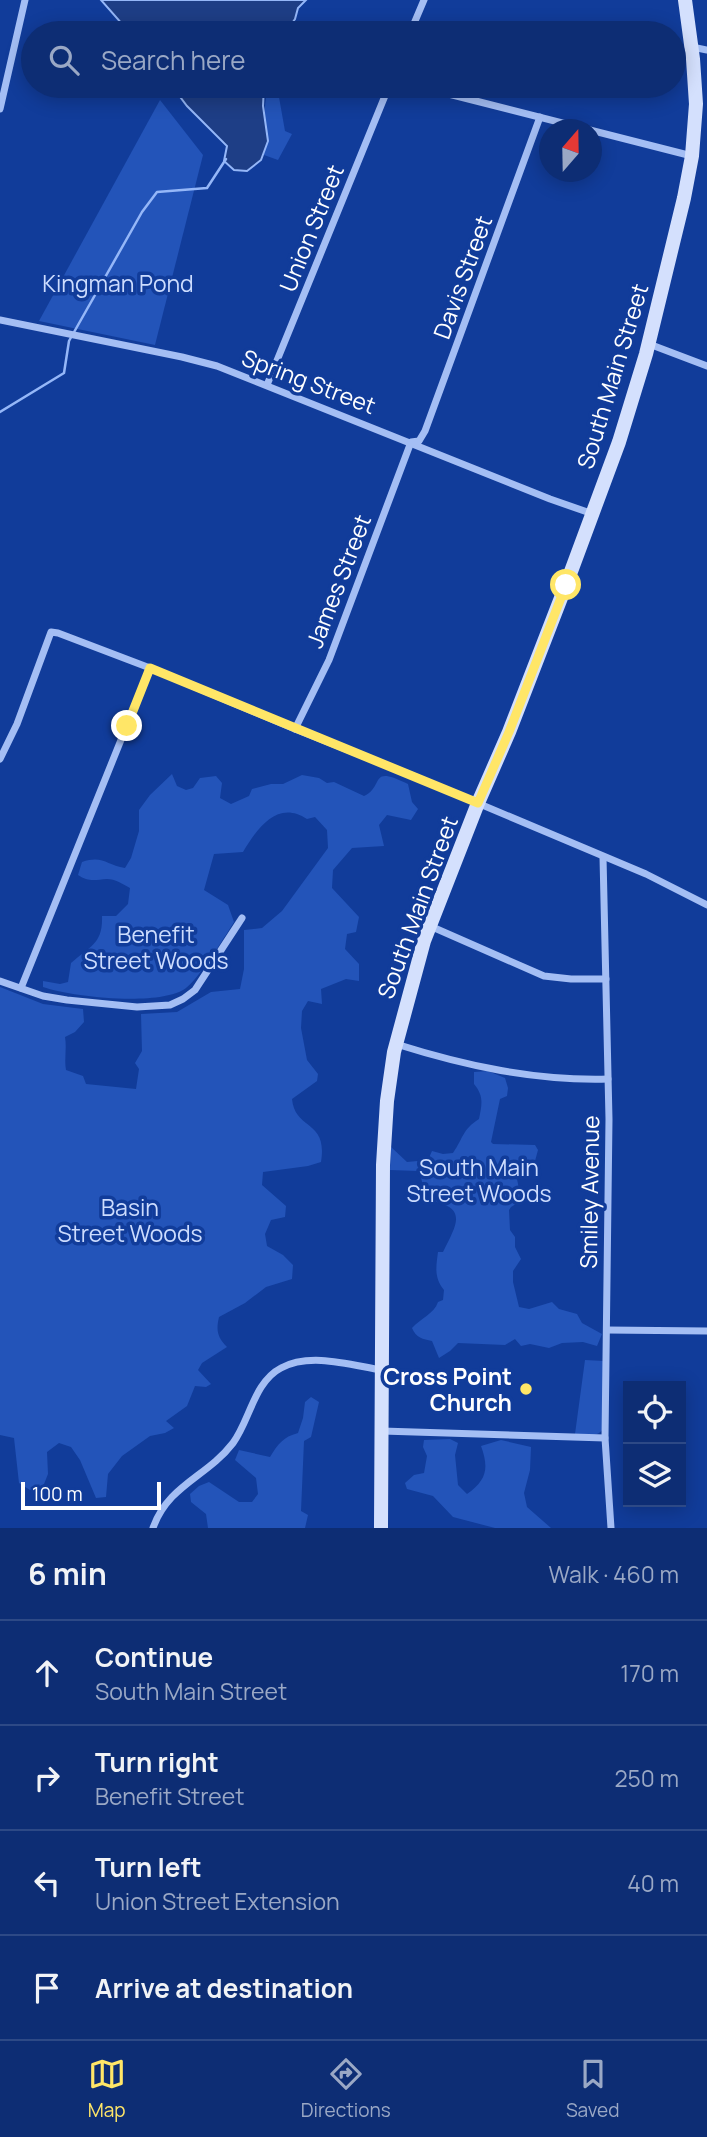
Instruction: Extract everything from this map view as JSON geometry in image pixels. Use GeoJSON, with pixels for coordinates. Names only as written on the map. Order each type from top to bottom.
{"type":"FeatureCollection","features":[{"type":"Feature","properties":{"kind":"main road","name":"South Main Street"},"geometry":{"type":"LineString","coordinates":[[381,1528],[383,1165],[387,1101],[396,1044],[429,926],[509,732],[593,514],[649,344],[692,156],[696,104],[685,0]]}},
{"type":"Feature","properties":{"kind":"street"},"geometry":{"type":"LineString","coordinates":[[0,109],[24,0]]}},
{"type":"Feature","properties":{"kind":"street"},"geometry":{"type":"LineString","coordinates":[[415,21],[424,0]]}},
{"type":"Feature","properties":{"kind":"street"},"geometry":{"type":"LineString","coordinates":[[691,47],[707,50]]}},
{"type":"Feature","properties":{"kind":"street","name":"Union Street"},"geometry":{"type":"LineString","coordinates":[[267,385],[384,98]]}},
{"type":"Feature","properties":{"kind":"street"},"geometry":{"type":"LineString","coordinates":[[465,98],[692,156]]}},
{"type":"Feature","properties":{"kind":"street","name":"Davis Street"},"geometry":{"type":"LineString","coordinates":[[411,442],[419,441],[425,431],[540,117]]}},
{"type":"Feature","properties":{"kind":"street","name":"Spring Street"},"geometry":{"type":"LineString","coordinates":[[0,320],[217,366],[593,514]]}},
{"type":"Feature","properties":{"kind":"street"},"geometry":{"type":"LineString","coordinates":[[649,344],[707,366]]}},
{"type":"Feature","properties":{"kind":"street","name":"James Street"},"geometry":{"type":"LineString","coordinates":[[295,729],[329,660],[411,442]]}},
{"type":"Feature","properties":{"kind":"street"},"geometry":{"type":"LineString","coordinates":[[0,759],[17,724],[53,632],[150,668],[478,803],[646,874],[707,905]]}},
{"type":"Feature","properties":{"kind":"street"},"geometry":{"type":"LineString","coordinates":[[21,988],[150,668]]}},
{"type":"Feature","properties":{"kind":"street","name":"Smiley Avenue"},"geometry":{"type":"LineString","coordinates":[[603,857],[608,1079],[605,1437],[611,1528]]}},
{"type":"Feature","properties":{"kind":"street"},"geometry":{"type":"LineString","coordinates":[[0,981],[43,996],[66,1000],[137,1007],[170,1005],[195,990],[242,918]]}},
{"type":"Feature","properties":{"kind":"street"},"geometry":{"type":"LineString","coordinates":[[429,926],[544,976],[606,979]]}},
{"type":"Feature","properties":{"kind":"street"},"geometry":{"type":"LineString","coordinates":[[396,1044],[511,1073],[573,1080],[608,1079]]}},
{"type":"Feature","properties":{"kind":"street"},"geometry":{"type":"LineString","coordinates":[[607,1330],[707,1331]]}},
{"type":"Feature","properties":{"kind":"street"},"geometry":{"type":"LineString","coordinates":[[153,1528],[162,1507],[173,1494],[217,1460],[233,1443],[262,1387],[279,1368],[291,1363],[315,1361],[381,1370]]}},
{"type":"Feature","properties":{"kind":"street"},"geometry":{"type":"LineString","coordinates":[[381,1431],[605,1437]]}},
{"type":"Feature","properties":{"kind":"green space"},"geometry":{"type":"Polygon","coordinates":[[[266,98],[279,98],[285,131],[292,134],[278,160],[264,155],[266,98]]]}},
{"type":"Feature","properties":{"kind":"green space","name":"Kingman Pond"},"geometry":{"type":"Polygon","coordinates":[[[160,100],[203,155],[155,345],[39,321],[160,100]]]}},
{"type":"Feature","properties":{"kind":"green space","name":"Basin Street Woods"},"geometry":{"type":"Polygon","coordinates":[[[172,774],[177,786],[186,790],[193,788],[200,778],[216,776],[222,783],[220,798],[231,804],[249,796],[252,789],[283,784],[302,775],[319,778],[327,783],[334,782],[364,796],[382,776],[387,776],[408,784],[412,802],[418,809],[411,820],[387,815],[379,825],[384,846],[352,848],[333,870],[332,888],[359,917],[356,932],[347,934],[345,949],[359,964],[359,981],[346,979],[321,989],[322,1004],[308,1001],[302,1011],[301,1028],[307,1060],[318,1074],[317,1081],[292,1099],[294,1109],[320,1139],[321,1162],[263,1172],[262,1185],[286,1206],[285,1217],[271,1220],[265,1234],[267,1246],[283,1255],[293,1265],[292,1279],[266,1287],[245,1303],[219,1317],[218,1333],[227,1347],[202,1363],[198,1370],[211,1384],[206,1387],[195,1386],[187,1406],[166,1421],[174,1428],[150,1436],[122,1456],[108,1474],[106,1497],[96,1498],[80,1460],[71,1447],[59,1443],[47,1452],[48,1474],[44,1484],[30,1490],[19,1483],[14,1438],[0,1435],[0,987],[43,1004],[83,1009],[84,1022],[75,1032],[65,1037],[66,1070],[83,1076],[86,1084],[136,1089],[139,1069],[135,1063],[142,1051],[141,1014],[177,1012],[211,992],[240,989],[244,969],[244,930],[262,928],[282,911],[328,848],[327,830],[315,817],[307,819],[286,812],[269,819],[261,826],[243,852],[214,854],[204,890],[228,905],[234,922],[192,982],[174,994],[137,999],[94,997],[43,987],[43,981],[60,984],[68,982],[71,963],[98,939],[102,916],[116,916],[128,904],[130,888],[113,880],[85,879],[78,875],[82,862],[100,860],[125,868],[139,831],[139,810],[172,774]]]}},
{"type":"Feature","properties":{"kind":"green space","name":"South Main Street Woods"},"geometry":{"type":"Polygon","coordinates":[[[488,1071],[505,1078],[508,1088],[507,1096],[500,1099],[491,1142],[535,1145],[538,1150],[535,1161],[516,1172],[519,1202],[509,1210],[510,1230],[515,1237],[515,1247],[521,1259],[513,1271],[519,1307],[529,1309],[552,1302],[559,1309],[577,1314],[582,1323],[602,1334],[597,1346],[583,1342],[562,1343],[549,1348],[530,1344],[521,1346],[515,1339],[505,1345],[458,1343],[439,1358],[432,1341],[418,1336],[412,1328],[443,1300],[444,1290],[436,1272],[438,1252],[443,1252],[453,1232],[456,1217],[449,1207],[427,1200],[418,1171],[390,1170],[391,1147],[407,1162],[428,1160],[432,1151],[453,1153],[466,1130],[479,1119],[481,1100],[474,1084],[474,1072],[488,1071]]]}},
{"type":"Feature","properties":{"kind":"green space"},"geometry":{"type":"Polygon","coordinates":[[[585,1360],[604,1361],[603,1429],[598,1434],[591,1435],[575,1434],[585,1360]]]}},
{"type":"Feature","properties":{"kind":"green space"},"geometry":{"type":"Polygon","coordinates":[[[311,1397],[319,1402],[311,1437],[304,1441],[301,1511],[308,1515],[305,1528],[208,1528],[206,1514],[191,1502],[190,1494],[209,1482],[239,1502],[252,1502],[258,1494],[256,1478],[235,1460],[239,1450],[270,1457],[281,1442],[298,1433],[305,1402],[311,1397]]]}},
{"type":"Feature","properties":{"kind":"green space"},"geometry":{"type":"Polygon","coordinates":[[[450,1439],[458,1443],[455,1455],[458,1485],[467,1494],[479,1484],[484,1473],[485,1461],[481,1446],[501,1440],[531,1447],[530,1470],[524,1493],[527,1507],[551,1528],[495,1528],[453,1517],[433,1496],[407,1489],[405,1483],[414,1475],[424,1473],[427,1456],[423,1447],[424,1440],[450,1439]]]}},
{"type":"Feature","properties":{"kind":"shaded area"},"geometry":{"type":"Polygon","coordinates":[[[101,0],[306,0],[298,8],[294,21],[119,21],[101,0]]]}},
{"type":"Feature","properties":{"kind":"shaded area"},"geometry":{"type":"Polygon","coordinates":[[[181,98],[263,98],[268,141],[261,160],[247,171],[234,170],[224,161],[227,146],[181,98]]]}},
{"type":"Feature","properties":{"kind":"waterway"},"geometry":{"type":"LineString","coordinates":[[0,412],[64,373],[69,341],[142,212],[157,192],[207,188],[226,159]]}},
{"type":"Feature","properties":{"kind":"place","name":"Cross Point Church"},"geometry":{"type":"Point","coordinates":[526,1389]}},
{"type":"Feature","properties":{"kind":"route"},"geometry":{"type":"LineString","coordinates":[[127,726],[150,668],[478,803],[509,732],[566,585]]}},
{"type":"Feature","properties":{"kind":"park label","name":"Benefit Street Woods"},"geometry":{"type":"Point","coordinates":[156,947]}}]}
